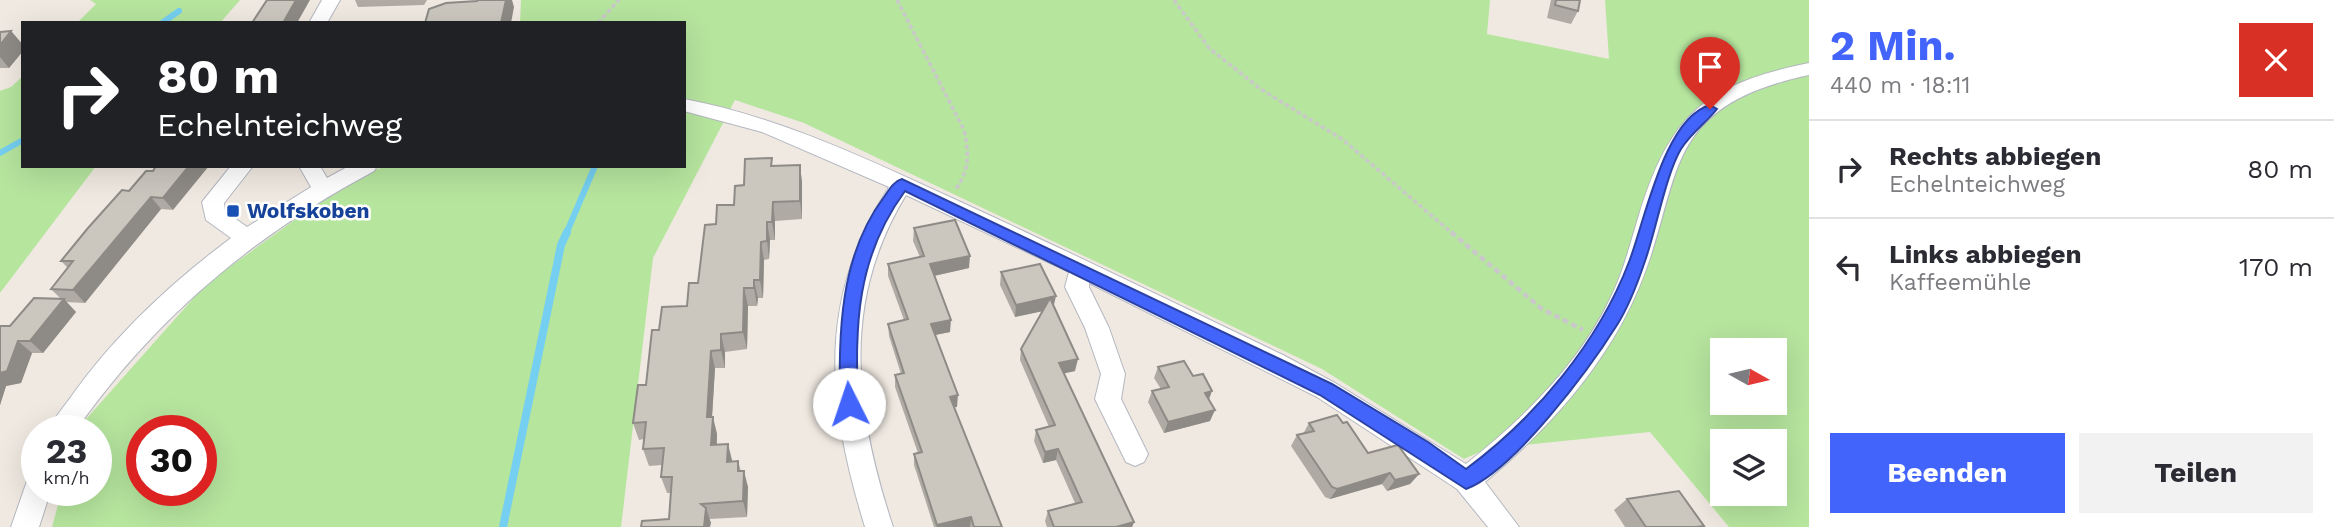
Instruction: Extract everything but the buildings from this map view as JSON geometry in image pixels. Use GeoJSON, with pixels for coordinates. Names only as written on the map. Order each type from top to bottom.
{"type":"FeatureCollection","features":[{"type":"Feature","properties":{"kind":"street"},"geometry":{"type":"LineString","coordinates":[[319,21],[331,0]]}},
{"type":"Feature","properties":{"kind":"street"},"geometry":{"type":"LineString","coordinates":[[1466,480],[1500,455],[1545,407],[1612,319],[1637,262],[1674,149],[1696,121],[1724,98],[1791,72],[1809,69]]}},
{"type":"Feature","properties":{"kind":"street"},"geometry":{"type":"LineString","coordinates":[[686,105],[735,115],[774,129],[946,203],[1326,390],[1421,447],[1466,480],[1504,527]]}},
{"type":"Feature","properties":{"kind":"street"},"geometry":{"type":"LineString","coordinates":[[241,168],[213,202],[214,214],[248,239]]}},
{"type":"Feature","properties":{"kind":"street"},"geometry":{"type":"LineString","coordinates":[[310,168],[322,188]]}},
{"type":"Feature","properties":{"kind":"street"},"geometry":{"type":"LineString","coordinates":[[72,415],[88,391],[133,340],[191,283],[248,239],[322,188],[363,168]]}},
{"type":"Feature","properties":{"kind":"street"},"geometry":{"type":"LineString","coordinates":[[879,527],[868,495],[852,426],[846,382],[847,331],[851,295],[869,237],[883,209],[902,184]]}},
{"type":"Feature","properties":{"kind":"street"},"geometry":{"type":"LineString","coordinates":[[1080,268],[1077,286],[1097,328],[1113,374],[1108,399],[1135,454]]}},
{"type":"Feature","properties":{"kind":"street"},"geometry":{"type":"LineString","coordinates":[[25,527],[32,506]]}},
{"type":"Feature","properties":{"kind":"path"},"geometry":{"type":"LineString","coordinates":[[600,21],[619,0]]}},
{"type":"Feature","properties":{"kind":"path"},"geometry":{"type":"LineString","coordinates":[[897,0],[956,111],[969,149],[967,172],[946,203]]}},
{"type":"Feature","properties":{"kind":"path"},"geometry":{"type":"LineString","coordinates":[[1174,0],[1209,48],[1262,90],[1342,139],[1542,309],[1599,338]]}},
{"type":"Feature","properties":{"kind":"green space"},"geometry":{"type":"Polygon","coordinates":[[[90,0],[240,0],[222,21],[79,21],[96,4],[90,0]]]}},
{"type":"Feature","properties":{"kind":"green space"},"geometry":{"type":"Polygon","coordinates":[[[521,0],[1490,0],[1487,34],[1609,59],[1605,0],[1809,0],[1809,527],[1729,527],[1712,506],[1787,506],[1787,429],[1710,429],[1710,504],[1650,432],[1486,449],[1464,459],[1322,369],[804,123],[735,100],[653,258],[621,527],[52,527],[58,506],[112,506],[112,415],[90,415],[206,284],[357,175],[381,168],[686,168],[686,21],[520,21],[521,0]]]}},
{"type":"Feature","properties":{"kind":"green space"},"geometry":{"type":"Polygon","coordinates":[[[21,78],[21,168],[94,168],[0,293],[0,91],[11,87],[21,78]]]}},
{"type":"Feature","properties":{"kind":"waterway"},"geometry":{"type":"LineString","coordinates":[[165,21],[179,11]]}},
{"type":"Feature","properties":{"kind":"waterway"},"geometry":{"type":"LineString","coordinates":[[0,153],[21,141]]}},
{"type":"Feature","properties":{"kind":"waterway"},"geometry":{"type":"LineString","coordinates":[[566,234],[594,168]]}},
{"type":"Feature","properties":{"kind":"waterway"},"geometry":{"type":"LineString","coordinates":[[503,527],[561,245],[567,232]]}},
{"type":"Feature","properties":{"kind":"place","name":"Wolfskoben"},"geometry":{"type":"Point","coordinates":[233,211]}},
{"type":"Feature","properties":{"kind":"route"},"geometry":{"type":"LineString","coordinates":[[849,404],[846,382],[851,295],[869,237],[883,209],[902,184],[1274,362],[1421,447],[1466,480],[1500,455],[1563,388],[1612,319],[1637,262],[1652,208],[1674,149],[1696,121],[1710,109]]}}]}
